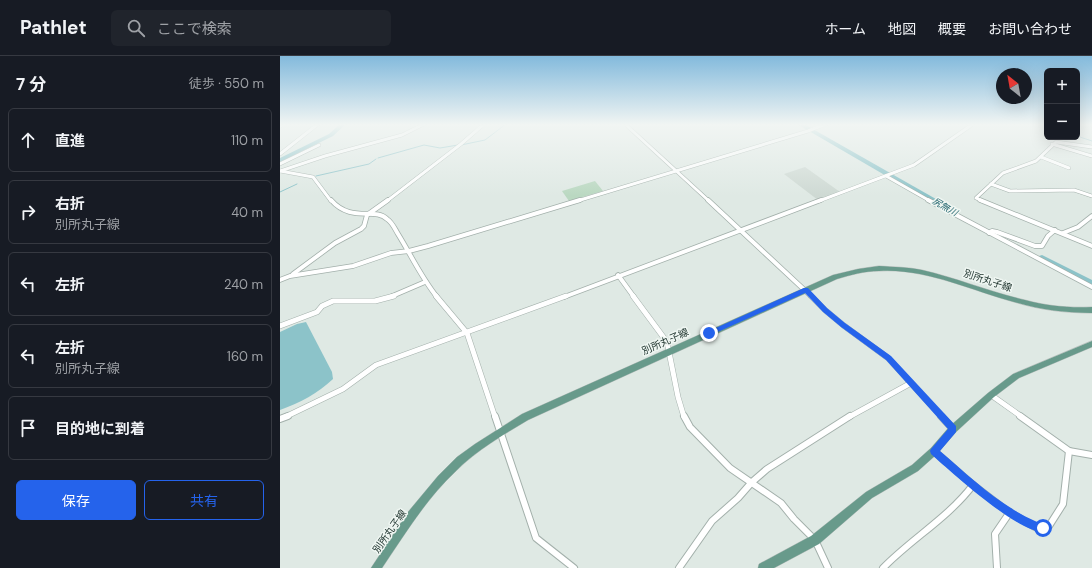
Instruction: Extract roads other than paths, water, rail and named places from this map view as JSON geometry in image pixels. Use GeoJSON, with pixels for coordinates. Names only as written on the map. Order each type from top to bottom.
{"type":"FeatureCollection","features":[{"type":"Feature","properties":{"kind":"main road","name":"別所丸子線"},"geometry":{"type":"LineString","coordinates":[[376,568],[419,508],[447,473],[466,455],[499,431],[525,417],[846,273],[867,268],[895,268],[942,276],[1030,304],[1059,309],[1092,310]]}},
{"type":"Feature","properties":{"kind":"main road"},"geometry":{"type":"LineString","coordinates":[[763,568],[814,540],[869,495],[915,468],[934,451],[953,429],[991,395],[1012,379],[1026,371],[1092,344]]}},
{"type":"Feature","properties":{"kind":"street"},"geometry":{"type":"LineString","coordinates":[[280,164],[313,148]]}},
{"type":"Feature","properties":{"kind":"street"},"geometry":{"type":"LineString","coordinates":[[280,171],[324,156],[354,148]]}},
{"type":"Feature","properties":{"kind":"street"},"geometry":{"type":"LineString","coordinates":[[290,276],[335,243],[361,229],[364,226],[367,215],[456,148]]}},
{"type":"Feature","properties":{"kind":"street"},"geometry":{"type":"LineString","coordinates":[[651,148],[806,290],[825,310],[888,358],[953,429]]}},
{"type":"Feature","properties":{"kind":"street"},"geometry":{"type":"LineString","coordinates":[[280,280],[290,276],[353,266],[391,253],[409,251],[750,148]]}},
{"type":"Feature","properties":{"kind":"street"},"geometry":{"type":"LineString","coordinates":[[280,419],[310,406],[343,388],[368,368],[467,333],[618,275],[886,176],[919,163],[940,148]]}},
{"type":"Feature","properties":{"kind":"street"},"geometry":{"type":"LineString","coordinates":[[1049,148],[1036,161],[1006,171],[976,198],[1092,246]]}},
{"type":"Feature","properties":{"kind":"street"},"geometry":{"type":"LineString","coordinates":[[1065,148],[1092,156]]}},
{"type":"Feature","properties":{"kind":"street"},"geometry":{"type":"LineString","coordinates":[[1041,157],[1068,169],[1075,165]]}},
{"type":"Feature","properties":{"kind":"street"},"geometry":{"type":"LineString","coordinates":[[280,171],[313,176],[342,210],[367,215],[387,216],[409,251],[425,282],[467,333],[536,538],[561,560],[574,568]]}},
{"type":"Feature","properties":{"kind":"street"},"geometry":{"type":"LineString","coordinates":[[886,176],[1092,287]]}},
{"type":"Feature","properties":{"kind":"street"},"geometry":{"type":"LineString","coordinates":[[991,184],[1010,191],[1070,190],[1092,196]]}},
{"type":"Feature","properties":{"kind":"street"},"geometry":{"type":"LineString","coordinates":[[1063,233],[1078,226],[1092,216]]}},
{"type":"Feature","properties":{"kind":"street"},"geometry":{"type":"LineString","coordinates":[[990,232],[1035,246],[1042,246],[1048,236],[1055,230]]}},
{"type":"Feature","properties":{"kind":"street"},"geometry":{"type":"LineString","coordinates":[[618,275],[667,342],[678,397],[685,419],[690,427],[730,468],[781,503],[814,540],[828,568]]}},
{"type":"Feature","properties":{"kind":"street"},"geometry":{"type":"LineString","coordinates":[[280,326],[317,312],[322,306],[333,301],[375,301],[396,295],[425,282]]}},
{"type":"Feature","properties":{"kind":"street"},"geometry":{"type":"LineString","coordinates":[[679,568],[712,521],[767,469],[804,444],[860,410],[912,383]]}},
{"type":"Feature","properties":{"kind":"street"},"geometry":{"type":"LineString","coordinates":[[991,395],[1069,451],[1092,454]]}},
{"type":"Feature","properties":{"kind":"street"},"geometry":{"type":"LineString","coordinates":[[934,451],[973,485],[1010,512],[1035,527],[1043,528],[1048,526],[1063,504],[1069,451]]}},
{"type":"Feature","properties":{"kind":"street"},"geometry":{"type":"LineString","coordinates":[[883,568],[900,550],[955,507],[964,498],[973,485]]}},
{"type":"Feature","properties":{"kind":"street"},"geometry":{"type":"LineString","coordinates":[[997,568],[995,534],[1010,512]]}},
{"type":"Feature","properties":{"kind":"water"},"geometry":{"type":"Polygon","coordinates":[[[306,322],[332,372],[333,379],[308,397],[280,410],[280,332],[297,324],[306,322]]]}},
{"type":"Feature","properties":{"kind":"waterway"},"geometry":{"type":"LineString","coordinates":[[280,160],[305,148]]}},
{"type":"Feature","properties":{"kind":"waterway"},"geometry":{"type":"LineString","coordinates":[[378,158],[414,148]]}},
{"type":"Feature","properties":{"kind":"waterway","name":"尻無川"},"geometry":{"type":"LineString","coordinates":[[842,148],[953,211]]}},
{"type":"Feature","properties":{"kind":"waterway"},"geometry":{"type":"LineString","coordinates":[[316,176],[369,164],[376,159]]}},
{"type":"Feature","properties":{"kind":"waterway"},"geometry":{"type":"LineString","coordinates":[[280,192],[297,184]]}},
{"type":"Feature","properties":{"kind":"waterway","name":"尻無川"},"geometry":{"type":"LineString","coordinates":[[1042,258],[1092,284]]}}]}
